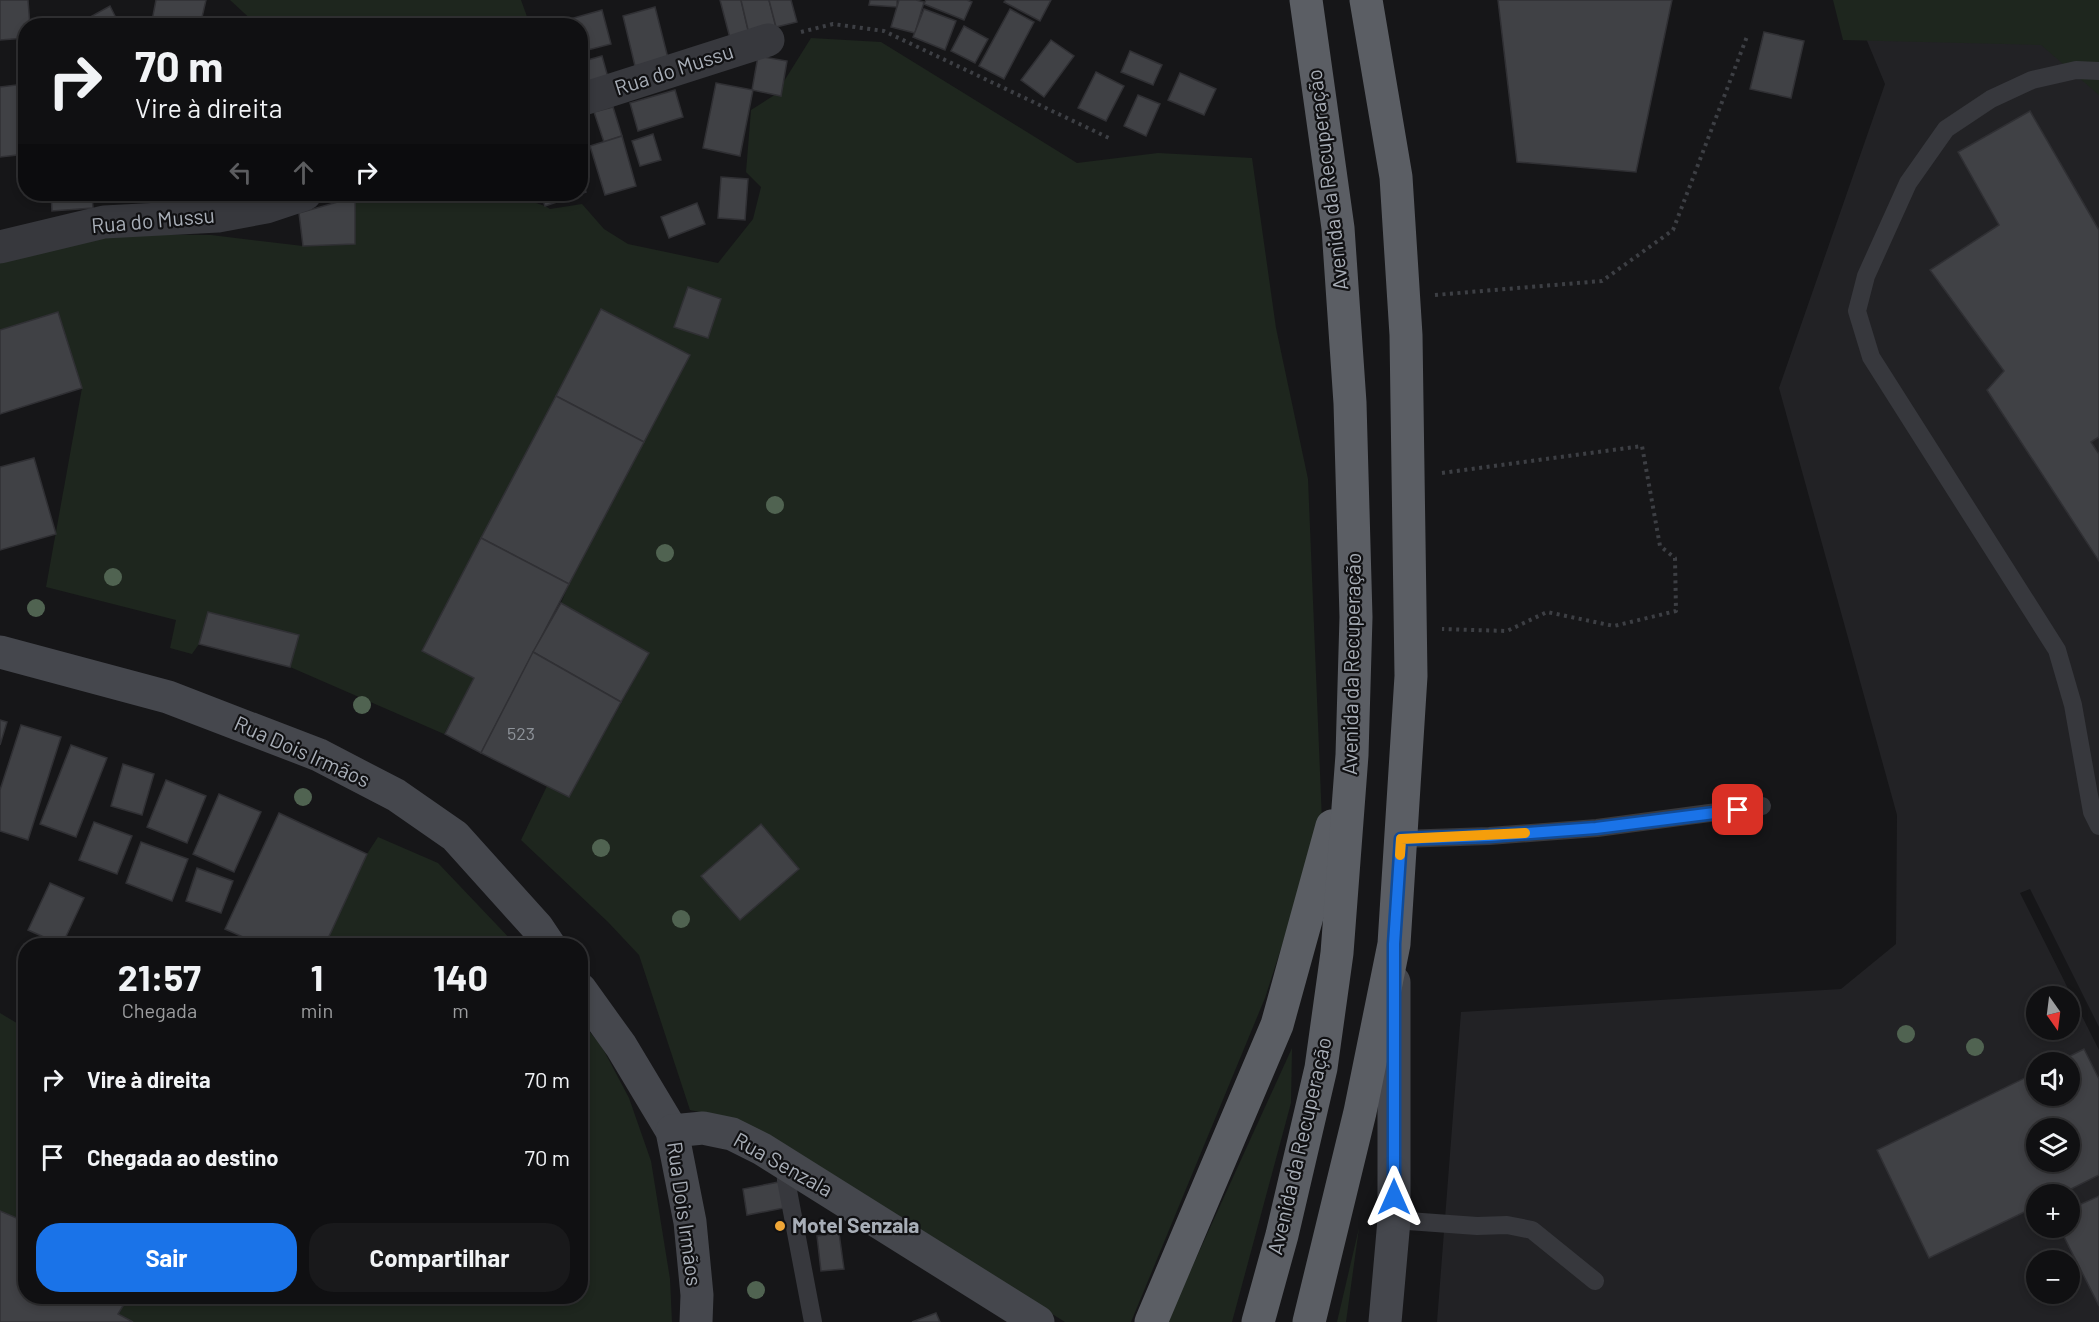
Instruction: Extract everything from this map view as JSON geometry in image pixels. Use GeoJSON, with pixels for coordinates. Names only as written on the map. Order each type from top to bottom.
{"type":"FeatureCollection","features":[{"type":"Feature","properties":{"kind":"highway","name":"Avenida da Recuperação"},"geometry":{"type":"LineString","coordinates":[[1258,1322],[1282,1235],[1321,1068],[1337,953],[1352,755],[1356,617],[1350,403],[1338,228],[1306,0]]}},
{"type":"Feature","properties":{"kind":"highway"},"geometry":{"type":"LineString","coordinates":[[1309,1322],[1360,1112],[1394,944],[1411,676],[1407,335],[1396,177],[1366,0]]}},
{"type":"Feature","properties":{"kind":"highway"},"geometry":{"type":"LineString","coordinates":[[1151,1322],[1277,1025],[1352,755]]}},
{"type":"Feature","properties":{"kind":"main road","name":"Rua Dois Irmãos"},"geometry":{"type":"LineString","coordinates":[[0,652],[168,697],[319,755],[396,795],[455,836],[544,938]]}},
{"type":"Feature","properties":{"kind":"main road"},"geometry":{"type":"LineString","coordinates":[[1385,1322],[1394,1220],[1394,944]]}},
{"type":"Feature","properties":{"kind":"main road","name":"Rua Dois Irmãos"},"geometry":{"type":"LineString","coordinates":[[588,1000],[621,1046],[672,1131],[690,1221],[697,1295],[696,1322]]}},
{"type":"Feature","properties":{"kind":"main road","name":"Rua Senzala"},"geometry":{"type":"LineString","coordinates":[[672,1131],[703,1128],[732,1134],[784,1163],[1038,1322]]}},
{"type":"Feature","properties":{"kind":"street","name":"Rua do Mussu"},"geometry":{"type":"LineString","coordinates":[[588,97],[768,40]]}},
{"type":"Feature","properties":{"kind":"street","name":"Rua do Mussu"},"geometry":{"type":"LineString","coordinates":[[0,247],[104,222],[218,216],[266,207],[284,201]]}},
{"type":"Feature","properties":{"kind":"lane"},"geometry":{"type":"LineString","coordinates":[[2099,71],[2076,70],[2032,80],[1991,99],[1946,129],[1908,183],[1866,276],[1857,311],[1871,357],[2057,650],[2073,705],[2092,812],[2099,826]]}},
{"type":"Feature","properties":{"kind":"lane"},"geometry":{"type":"LineString","coordinates":[[1401,839],[1489,836],[1596,828],[1762,807]]}},
{"type":"Feature","properties":{"kind":"lane"},"geometry":{"type":"LineString","coordinates":[[784,1163],[813,1322]]}},
{"type":"Feature","properties":{"kind":"lane"},"geometry":{"type":"LineString","coordinates":[[1394,1220],[1477,1226],[1508,1225],[1532,1230],[1595,1281]]}},
{"type":"Feature","properties":{"kind":"path"},"geometry":{"type":"LineString","coordinates":[[768,40],[833,24],[884,31],[1109,138]]}},
{"type":"Feature","properties":{"kind":"path"},"geometry":{"type":"LineString","coordinates":[[1404,298],[1602,281],[1673,230],[1748,34]]}},
{"type":"Feature","properties":{"kind":"path"},"geometry":{"type":"LineString","coordinates":[[1409,478],[1642,446],[1660,546],[1675,558],[1677,611],[1614,626],[1547,612],[1507,631],[1411,629]]}},
{"type":"Feature","properties":{"kind":"shaded area"},"geometry":{"type":"Polygon","coordinates":[[[230,0],[521,0],[527,18],[249,18],[230,0]]]}},
{"type":"Feature","properties":{"kind":"shaded area"},"geometry":{"type":"Polygon","coordinates":[[[1833,0],[2099,0],[2099,95],[2041,45],[1843,40],[1833,0]]]}},
{"type":"Feature","properties":{"kind":"shaded area"},"geometry":{"type":"Polygon","coordinates":[[[1850,0],[2099,0],[2099,1027],[2030,889],[2020,893],[2067,986],[2026,986],[2026,1040],[2080,1040],[2080,1012],[2099,1050],[2099,1322],[1437,1322],[1461,1012],[1841,989],[1896,944],[1897,815],[1779,388],[1885,84],[1850,0]]]}},
{"type":"Feature","properties":{"kind":"shaded area"},"geometry":{"type":"Polygon","coordinates":[[[811,38],[881,42],[1077,163],[1158,153],[1252,158],[1276,328],[1308,479],[1322,821],[1265,998],[1131,1322],[1065,1322],[737,1120],[690,1110],[639,955],[608,922],[521,840],[547,786],[569,797],[649,653],[561,603],[689,356],[601,310],[422,651],[474,678],[444,734],[290,667],[298,635],[208,612],[199,644],[192,654],[170,648],[176,620],[46,587],[82,388],[58,312],[0,330],[0,262],[88,234],[211,235],[303,246],[355,244],[355,201],[530,201],[550,209],[582,204],[604,229],[628,244],[718,263],[753,219],[761,187],[746,172],[751,110],[776,94],[811,38]]]}},
{"type":"Feature","properties":{"kind":"shaded area"},"geometry":{"type":"Polygon","coordinates":[[[378,837],[438,863],[509,938],[328,938],[367,854],[378,837]]]}},
{"type":"Feature","properties":{"kind":"shaded area"},"geometry":{"type":"Polygon","coordinates":[[[0,1013],[18,1024],[18,1304],[588,1304],[588,1030],[601,1045],[629,1098],[651,1161],[670,1279],[672,1322],[0,1322],[0,1013]]]}},
{"type":"Feature","properties":{"kind":"shaded area"},"geometry":{"type":"Polygon","coordinates":[[[1292,1048],[1291,1103],[1232,1322],[1167,1322],[1292,1048]]]}},
{"type":"Feature","properties":{"kind":"shaded area"},"geometry":{"type":"Polygon","coordinates":[[[1359,1228],[1346,1322],[1337,1322],[1359,1228]]]}},
{"type":"Feature","properties":{"kind":"building"},"geometry":{"type":"Polygon","coordinates":[[[0,0],[28,0],[29,18],[18,18],[18,39],[0,40],[0,0]]]}},
{"type":"Feature","properties":{"kind":"building"},"geometry":{"type":"Polygon","coordinates":[[[156,0],[206,0],[202,18],[153,18],[156,0]]]}},
{"type":"Feature","properties":{"kind":"building"},"geometry":{"type":"Polygon","coordinates":[[[720,0],[741,0],[749,34],[730,38],[720,0]]]}},
{"type":"Feature","properties":{"kind":"building"},"geometry":{"type":"Polygon","coordinates":[[[741,0],[769,0],[776,27],[749,34],[741,0]]]}},
{"type":"Feature","properties":{"kind":"building"},"geometry":{"type":"Polygon","coordinates":[[[769,0],[791,0],[797,22],[776,27],[769,0]]]}},
{"type":"Feature","properties":{"kind":"building"},"geometry":{"type":"Polygon","coordinates":[[[870,0],[897,0],[897,7],[869,5],[870,0]]]}},
{"type":"Feature","properties":{"kind":"building"},"geometry":{"type":"Polygon","coordinates":[[[899,0],[924,2],[915,33],[891,27],[899,0]]]}},
{"type":"Feature","properties":{"kind":"building"},"geometry":{"type":"Polygon","coordinates":[[[926,0],[972,2],[964,20],[924,4],[926,0]]]}},
{"type":"Feature","properties":{"kind":"building"},"geometry":{"type":"Polygon","coordinates":[[[1006,0],[1051,0],[1040,21],[1004,2],[1006,0]]]}},
{"type":"Feature","properties":{"kind":"building"},"geometry":{"type":"Polygon","coordinates":[[[1498,0],[1672,0],[1636,172],[1517,162],[1498,0]]]}},
{"type":"Feature","properties":{"kind":"building"},"geometry":{"type":"Polygon","coordinates":[[[110,6],[116,18],[88,18],[110,6]]]}},
{"type":"Feature","properties":{"kind":"building"},"geometry":{"type":"Polygon","coordinates":[[[655,7],[668,58],[635,66],[623,16],[655,7]]]}},
{"type":"Feature","properties":{"kind":"building"},"geometry":{"type":"Polygon","coordinates":[[[924,9],[956,21],[945,50],[913,37],[924,9]]]}},
{"type":"Feature","properties":{"kind":"building"},"geometry":{"type":"Polygon","coordinates":[[[1010,9],[1034,22],[1004,79],[979,66],[1010,9]]]}},
{"type":"Feature","properties":{"kind":"building"},"geometry":{"type":"Polygon","coordinates":[[[602,10],[611,44],[588,50],[588,18],[574,18],[602,10]]]}},
{"type":"Feature","properties":{"kind":"building"},"geometry":{"type":"Polygon","coordinates":[[[964,26],[988,39],[975,63],[951,51],[964,26]]]}},
{"type":"Feature","properties":{"kind":"building"},"geometry":{"type":"Polygon","coordinates":[[[1764,32],[1804,41],[1791,98],[1750,89],[1764,32]]]}},
{"type":"Feature","properties":{"kind":"building"},"geometry":{"type":"Polygon","coordinates":[[[1051,40],[1074,56],[1044,97],[1021,80],[1051,40]]]}},
{"type":"Feature","properties":{"kind":"building"},"geometry":{"type":"Polygon","coordinates":[[[1130,51],[1162,65],[1153,85],[1121,72],[1130,51]]]}},
{"type":"Feature","properties":{"kind":"building"},"geometry":{"type":"Polygon","coordinates":[[[602,56],[609,81],[588,87],[588,60],[602,56]]]}},
{"type":"Feature","properties":{"kind":"building"},"geometry":{"type":"Polygon","coordinates":[[[758,56],[787,61],[781,96],[752,90],[758,56]]]}},
{"type":"Feature","properties":{"kind":"building"},"geometry":{"type":"Polygon","coordinates":[[[1096,72],[1124,86],[1106,121],[1078,108],[1096,72]]]}},
{"type":"Feature","properties":{"kind":"building"},"geometry":{"type":"Polygon","coordinates":[[[1180,73],[1216,89],[1204,115],[1168,100],[1180,73]]]}},
{"type":"Feature","properties":{"kind":"building"},"geometry":{"type":"Polygon","coordinates":[[[716,83],[753,90],[740,156],[703,148],[716,83]]]}},
{"type":"Feature","properties":{"kind":"building"},"geometry":{"type":"Polygon","coordinates":[[[18,85],[18,155],[0,157],[0,87],[18,85]]]}},
{"type":"Feature","properties":{"kind":"building"},"geometry":{"type":"Polygon","coordinates":[[[675,90],[683,117],[638,131],[630,103],[675,90]]]}},
{"type":"Feature","properties":{"kind":"building"},"geometry":{"type":"Polygon","coordinates":[[[1138,95],[1160,104],[1146,136],[1124,126],[1138,95]]]}},
{"type":"Feature","properties":{"kind":"building"},"geometry":{"type":"Polygon","coordinates":[[[613,107],[622,136],[604,142],[594,112],[613,107]]]}},
{"type":"Feature","properties":{"kind":"building"},"geometry":{"type":"Polygon","coordinates":[[[2030,111],[2099,230],[2099,437],[2091,442],[2099,454],[2099,561],[1987,390],[2004,371],[1930,270],[1999,225],[1958,152],[2030,111]]]}},
{"type":"Feature","properties":{"kind":"building"},"geometry":{"type":"Polygon","coordinates":[[[653,134],[661,160],[640,166],[632,141],[653,134]]]}},
{"type":"Feature","properties":{"kind":"building"},"geometry":{"type":"Polygon","coordinates":[[[622,136],[636,186],[605,195],[590,146],[622,136]]]}},
{"type":"Feature","properties":{"kind":"building"},"geometry":{"type":"Polygon","coordinates":[[[721,177],[748,179],[745,220],[718,218],[721,177]]]}},
{"type":"Feature","properties":{"kind":"building"},"geometry":{"type":"Polygon","coordinates":[[[51,201],[92,201],[93,208],[52,211],[51,201]]]}},
{"type":"Feature","properties":{"kind":"building"},"geometry":{"type":"Polygon","coordinates":[[[192,201],[209,201],[203,209],[192,201]]]}},
{"type":"Feature","properties":{"kind":"building"},"geometry":{"type":"Polygon","coordinates":[[[341,201],[355,201],[355,244],[303,246],[299,213],[341,201]]]}},
{"type":"Feature","properties":{"kind":"building"},"geometry":{"type":"Polygon","coordinates":[[[543,201],[560,201],[545,206],[543,201]]]}},
{"type":"Feature","properties":{"kind":"building"},"geometry":{"type":"Polygon","coordinates":[[[697,203],[705,224],[669,238],[661,217],[697,203]]]}},
{"type":"Feature","properties":{"kind":"building"},"geometry":{"type":"Polygon","coordinates":[[[688,287],[721,299],[708,338],[674,327],[688,287]]]}},
{"type":"Feature","properties":{"kind":"building"},"geometry":{"type":"Polygon","coordinates":[[[601,309],[690,355],[644,442],[556,396],[601,309]]]}},
{"type":"Feature","properties":{"kind":"building"},"geometry":{"type":"Polygon","coordinates":[[[58,312],[82,388],[0,414],[0,330],[58,312]]]}},
{"type":"Feature","properties":{"kind":"building"},"geometry":{"type":"Polygon","coordinates":[[[556,396],[644,442],[569,584],[481,538],[556,396]]]}},
{"type":"Feature","properties":{"kind":"building"},"geometry":{"type":"Polygon","coordinates":[[[34,458],[56,534],[0,550],[0,467],[34,458]]]}},
{"type":"Feature","properties":{"kind":"building"},"geometry":{"type":"Polygon","coordinates":[[[481,538],[569,584],[481,753],[445,734],[474,678],[422,651],[481,538]]]}},
{"type":"Feature","properties":{"kind":"building"},"geometry":{"type":"Polygon","coordinates":[[[561,603],[649,653],[621,702],[533,652],[561,603]]]}},
{"type":"Feature","properties":{"kind":"building"},"geometry":{"type":"Polygon","coordinates":[[[208,612],[299,635],[290,667],[199,644],[208,612]]]}},
{"type":"Feature","properties":{"kind":"building"},"geometry":{"type":"Polygon","coordinates":[[[533,652],[621,702],[569,797],[481,753],[533,652]]]}},
{"type":"Feature","properties":{"kind":"building"},"geometry":{"type":"Polygon","coordinates":[[[0,720],[7,722],[0,745],[0,720]]]}},
{"type":"Feature","properties":{"kind":"building"},"geometry":{"type":"Polygon","coordinates":[[[21,725],[61,737],[28,840],[0,831],[0,790],[21,725]]]}},
{"type":"Feature","properties":{"kind":"building"},"geometry":{"type":"Polygon","coordinates":[[[71,745],[107,758],[76,837],[40,824],[71,745]]]}},
{"type":"Feature","properties":{"kind":"building"},"geometry":{"type":"Polygon","coordinates":[[[123,764],[154,774],[142,815],[111,806],[123,764]]]}},
{"type":"Feature","properties":{"kind":"building"},"geometry":{"type":"Polygon","coordinates":[[[166,780],[206,796],[187,843],[147,827],[166,780]]]}},
{"type":"Feature","properties":{"kind":"building"},"geometry":{"type":"Polygon","coordinates":[[[219,794],[261,812],[234,872],[193,854],[219,794]]]}},
{"type":"Feature","properties":{"kind":"building"},"geometry":{"type":"Polygon","coordinates":[[[279,813],[367,854],[328,938],[245,938],[225,929],[279,813]]]}},
{"type":"Feature","properties":{"kind":"building"},"geometry":{"type":"Polygon","coordinates":[[[94,822],[132,836],[117,874],[79,860],[94,822]]]}},
{"type":"Feature","properties":{"kind":"building"},"geometry":{"type":"Polygon","coordinates":[[[761,824],[799,869],[740,920],[701,876],[761,824]]]}},
{"type":"Feature","properties":{"kind":"building"},"geometry":{"type":"Polygon","coordinates":[[[141,842],[188,859],[172,901],[126,883],[141,842]]]}},
{"type":"Feature","properties":{"kind":"building"},"geometry":{"type":"Polygon","coordinates":[[[197,868],[233,881],[221,913],[186,901],[197,868]]]}},
{"type":"Feature","properties":{"kind":"building"},"geometry":{"type":"Polygon","coordinates":[[[50,883],[84,898],[65,938],[46,938],[28,930],[50,883]]]}},
{"type":"Feature","properties":{"kind":"building"},"geometry":{"type":"Polygon","coordinates":[[[2084,1049],[2099,1079],[2099,1175],[2080,1184],[2026,1184],[2026,1211],[1929,1258],[1877,1150],[2026,1077],[2026,1106],[2080,1106],[2080,1052],[2078,1052],[2084,1049]]]}},
{"type":"Feature","properties":{"kind":"building"},"geometry":{"type":"Polygon","coordinates":[[[779,1182],[784,1208],[747,1215],[743,1189],[779,1182]]]}},
{"type":"Feature","properties":{"kind":"building"},"geometry":{"type":"Polygon","coordinates":[[[2099,1196],[2099,1306],[2080,1268],[2080,1250],[2071,1250],[2065,1238],[2080,1238],[2080,1205],[2099,1196]]]}},
{"type":"Feature","properties":{"kind":"building"},"geometry":{"type":"Polygon","coordinates":[[[0,1211],[18,1219],[18,1304],[124,1304],[118,1314],[133,1322],[0,1322],[0,1211]]]}},
{"type":"Feature","properties":{"kind":"building"},"geometry":{"type":"Polygon","coordinates":[[[839,1233],[844,1269],[821,1271],[817,1236],[839,1233]]]}},
{"type":"Feature","properties":{"kind":"building"},"geometry":{"type":"Polygon","coordinates":[[[936,1313],[940,1322],[912,1322],[936,1313]]]}},
{"type":"Feature","properties":{"kind":"slow traffic"},"geometry":{"type":"LineString","coordinates":[[1400,855],[1401,839],[1525,833]]}},
{"type":"Feature","properties":{"kind":"place","name":"Motel Senzala"},"geometry":{"type":"Point","coordinates":[780,1226]}},
{"type":"Feature","properties":{"kind":"route"},"geometry":{"type":"LineString","coordinates":[[1394,1197],[1394,944],[1401,839],[1489,836],[1596,828],[1738,810]]}}]}
